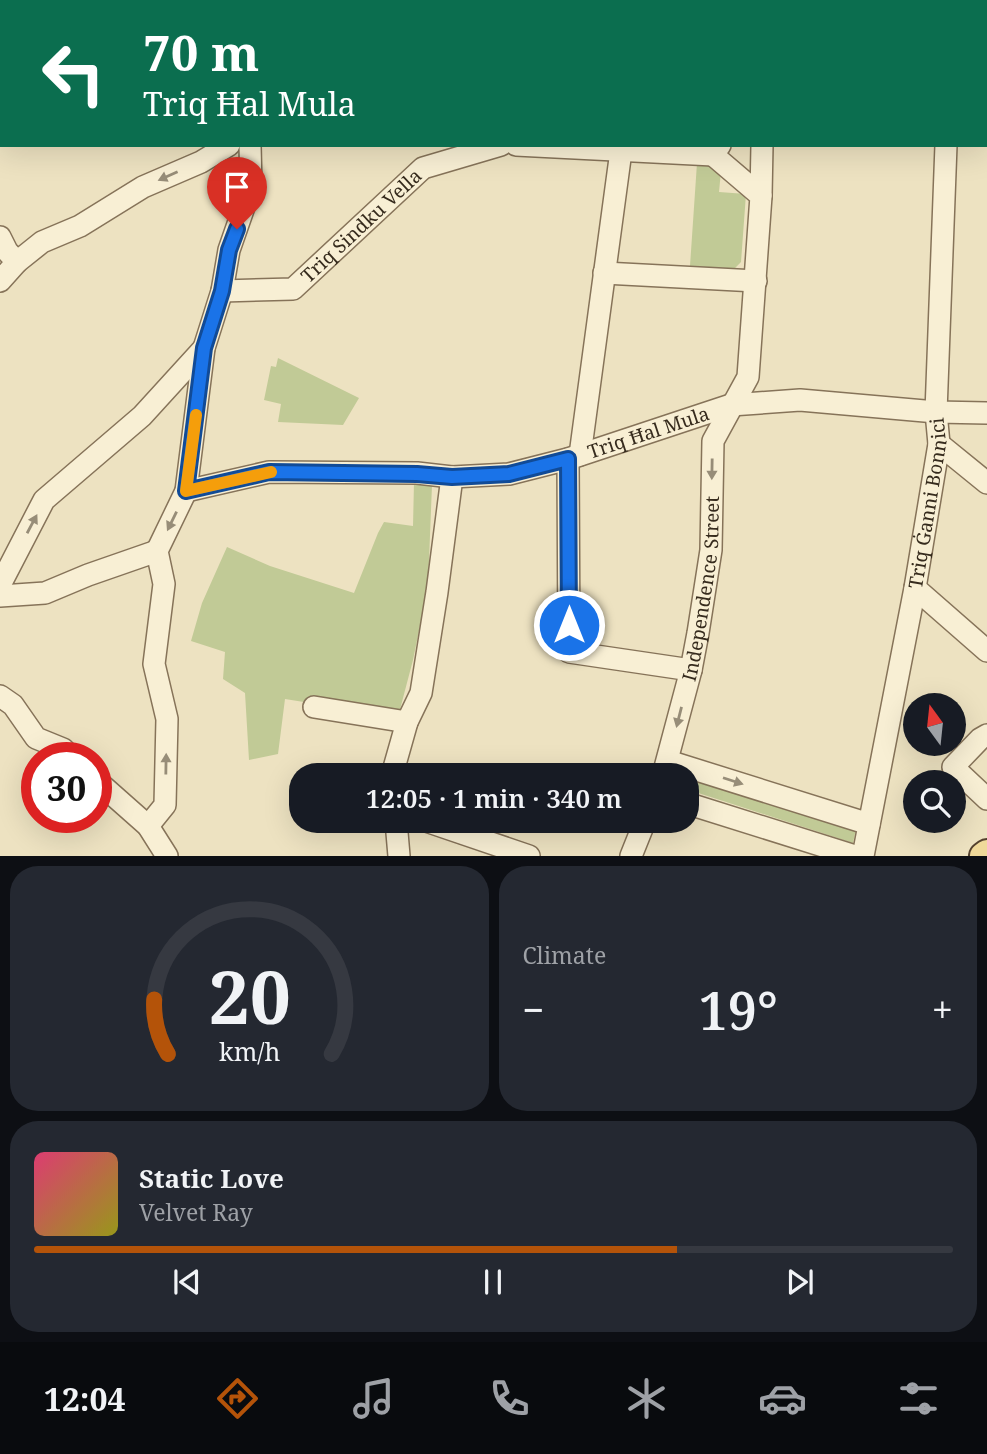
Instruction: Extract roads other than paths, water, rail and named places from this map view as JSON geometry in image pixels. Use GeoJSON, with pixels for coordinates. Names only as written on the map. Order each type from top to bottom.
{"type":"FeatureCollection","features":[{"type":"Feature","properties":{"kind":"street"},"geometry":{"type":"LineString","coordinates":[[0,281],[6,250],[42,242],[80,226],[143,187],[201,162],[226,147]]}},
{"type":"Feature","properties":{"kind":"street"},"geometry":{"type":"LineString","coordinates":[[148,826],[165,805],[167,719],[154,664],[164,584],[157,551],[186,491],[204,348],[222,291],[229,250],[251,187],[250,147]]}},
{"type":"Feature","properties":{"kind":"street","name":"Triq Sindku Vella"},"geometry":{"type":"LineString","coordinates":[[222,291],[293,289],[423,168],[494,147]]}},
{"type":"Feature","properties":{"kind":"street"},"geometry":{"type":"LineString","coordinates":[[551,147],[621,151],[716,150],[761,196]]}},
{"type":"Feature","properties":{"kind":"street","name":"Independence Street"},"geometry":{"type":"LineString","coordinates":[[667,763],[691,670],[711,550],[713,441],[748,377],[756,281],[762,147]]}},
{"type":"Feature","properties":{"kind":"street","name":"Triq Ġanni Bonnici"},"geometry":{"type":"LineString","coordinates":[[863,856],[915,588],[939,444],[936,412],[946,147]]}},
{"type":"Feature","properties":{"kind":"street"},"geometry":{"type":"LineString","coordinates":[[621,151],[574,457],[569,652],[691,670]]}},
{"type":"Feature","properties":{"kind":"street"},"geometry":{"type":"LineString","coordinates":[[604,273],[756,281]]}},
{"type":"Feature","properties":{"kind":"street"},"geometry":{"type":"LineString","coordinates":[[0,584],[44,500],[142,416],[204,348]]}},
{"type":"Feature","properties":{"kind":"street","name":"Triq Ħal Mula"},"geometry":{"type":"LineString","coordinates":[[186,491],[269,472],[452,477],[509,474],[574,457],[731,405],[800,400],[936,412],[987,413]]}},
{"type":"Feature","properties":{"kind":"street"},"geometry":{"type":"LineString","coordinates":[[939,444],[987,482]]}},
{"type":"Feature","properties":{"kind":"street"},"geometry":{"type":"LineString","coordinates":[[395,763],[407,722],[421,693],[452,477]]}},
{"type":"Feature","properties":{"kind":"street"},"geometry":{"type":"LineString","coordinates":[[0,596],[45,593],[157,551]]}},
{"type":"Feature","properties":{"kind":"street"},"geometry":{"type":"LineString","coordinates":[[915,588],[987,651]]}},
{"type":"Feature","properties":{"kind":"street"},"geometry":{"type":"LineString","coordinates":[[0,696],[13,705],[36,738],[46,742]]}},
{"type":"Feature","properties":{"kind":"street"},"geometry":{"type":"LineString","coordinates":[[314,707],[407,722]]}},
{"type":"Feature","properties":{"kind":"street"},"geometry":{"type":"LineString","coordinates":[[985,740],[953,766],[987,799]]}},
{"type":"Feature","properties":{"kind":"street"},"geometry":{"type":"LineString","coordinates":[[699,777],[869,824]]}},
{"type":"Feature","properties":{"kind":"street"},"geometry":{"type":"LineString","coordinates":[[112,794],[148,826],[167,856]]}},
{"type":"Feature","properties":{"kind":"street"},"geometry":{"type":"LineString","coordinates":[[699,808],[819,850],[855,856]]}},
{"type":"Feature","properties":{"kind":"street"},"geometry":{"type":"LineString","coordinates":[[397,833],[399,856]]}},
{"type":"Feature","properties":{"kind":"street"},"geometry":{"type":"LineString","coordinates":[[461,833],[529,856]]}},
{"type":"Feature","properties":{"kind":"street"},"geometry":{"type":"LineString","coordinates":[[631,856],[640,833]]}}]}
